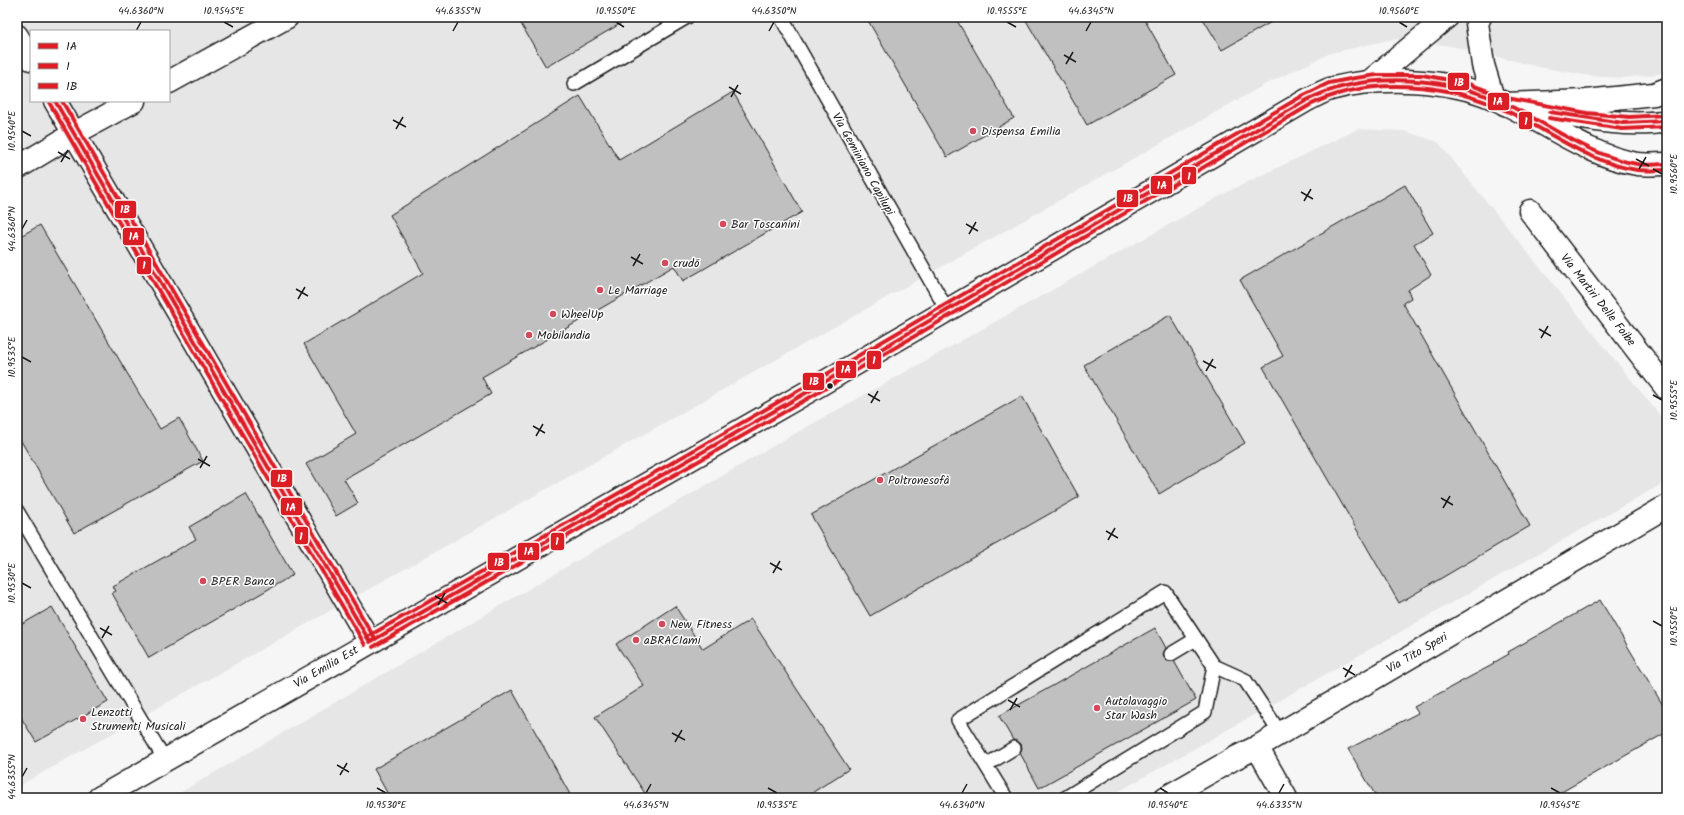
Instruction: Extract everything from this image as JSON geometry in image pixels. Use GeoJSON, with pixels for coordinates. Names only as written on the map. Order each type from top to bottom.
{"type":"FeatureCollection","features":[{"type":"Feature","properties":{"kind":"main road"},"geometry":{"type":"LineString","coordinates":[[170,81],[287,17]]}},
{"type":"Feature","properties":{"kind":"main road"},"geometry":{"type":"LineString","coordinates":[[1369,82],[1447,17]]}},
{"type":"Feature","properties":{"kind":"main road"},"geometry":{"type":"LineString","coordinates":[[1480,17],[1478,23],[1483,65],[1499,101],[1586,101],[1654,94],[1667,89]]}},
{"type":"Feature","properties":{"kind":"main road"},"geometry":{"type":"LineString","coordinates":[[17,36],[30,57]]}},
{"type":"Feature","properties":{"kind":"main road","name":"Via Emilia Est"},"geometry":{"type":"LineString","coordinates":[[99,798],[947,310],[1307,100],[1333,88],[1369,82],[1436,83],[1499,101],[1599,120],[1654,124],[1667,121]]}},
{"type":"Feature","properties":{"kind":"main road","name":"Via Emilia Est"},"geometry":{"type":"LineString","coordinates":[[1499,101],[1577,143],[1611,157],[1637,164],[1667,164]]}},
{"type":"Feature","properties":{"kind":"main road"},"geometry":{"type":"LineString","coordinates":[[57,102],[370,642]]}},
{"type":"Feature","properties":{"kind":"main road"},"geometry":{"type":"LineString","coordinates":[[17,168],[132,102]]}},
{"type":"Feature","properties":{"kind":"main road","name":"Via Martiri Delle Foibe"},"geometry":{"type":"LineString","coordinates":[[1530,211],[1667,389]]}},
{"type":"Feature","properties":{"kind":"main road","name":"Via Tito Speri"},"geometry":{"type":"LineString","coordinates":[[1165,798],[1257,747],[1667,506]]}},
{"type":"Feature","properties":{"kind":"main road"},"geometry":{"type":"LineString","coordinates":[[1257,747],[1286,798]]}},
{"type":"Feature","properties":{"kind":"lane"},"geometry":{"type":"LineString","coordinates":[[574,84],[687,17]]}},
{"type":"Feature","properties":{"kind":"lane","name":"Via Geminiano Capilupi"},"geometry":{"type":"LineString","coordinates":[[781,17],[947,310]]}},
{"type":"Feature","properties":{"kind":"lane"},"geometry":{"type":"LineString","coordinates":[[17,511],[165,760]]}},
{"type":"Feature","properties":{"kind":"lane"},"geometry":{"type":"LineString","coordinates":[[1006,798],[958,720],[1165,592],[1214,666],[1245,680],[1280,733]]}},
{"type":"Feature","properties":{"kind":"lane"},"geometry":{"type":"LineString","coordinates":[[1171,654],[1196,639]]}},
{"type":"Feature","properties":{"kind":"lane"},"geometry":{"type":"LineString","coordinates":[[1065,798],[1205,712],[1214,666]]}},
{"type":"Feature","properties":{"kind":"lane"},"geometry":{"type":"LineString","coordinates":[[986,765],[1014,748]]}},
{"type":"Feature","properties":{"kind":"shaded area"},"geometry":{"type":"Polygon","coordinates":[[[17,17],[1667,17],[1667,71],[1658,74],[1624,78],[1590,76],[1539,67],[1451,46],[1393,39],[1331,53],[1264,85],[17,787],[17,17]]]}},
{"type":"Feature","properties":{"kind":"shaded area"},"geometry":{"type":"Polygon","coordinates":[[[1358,129],[1404,131],[1438,142],[1667,424],[1667,481],[1107,798],[171,798],[780,442],[1231,190],[1358,129]]]}},
{"type":"Feature","properties":{"kind":"building"},"geometry":{"type":"Polygon","coordinates":[[[517,17],[632,17],[546,67],[517,17]]]}},
{"type":"Feature","properties":{"kind":"building"},"geometry":{"type":"Polygon","coordinates":[[[866,17],[955,17],[1014,118],[947,157],[866,17]]]}},
{"type":"Feature","properties":{"kind":"building"},"geometry":{"type":"Polygon","coordinates":[[[1024,17],[1143,17],[1176,75],[1087,125],[1024,17]]]}},
{"type":"Feature","properties":{"kind":"building"},"geometry":{"type":"Polygon","coordinates":[[[1202,17],[1280,17],[1222,50],[1202,17]]]}},
{"type":"Feature","properties":{"kind":"building"},"geometry":{"type":"Polygon","coordinates":[[[733,92],[802,212],[683,281],[674,266],[482,377],[491,394],[344,479],[358,503],[336,516],[306,464],[356,434],[304,344],[423,273],[390,215],[580,96],[619,160],[733,92]]]}},
{"type":"Feature","properties":{"kind":"building"},"geometry":{"type":"Polygon","coordinates":[[[1405,185],[1433,233],[1414,244],[1431,275],[1408,290],[1411,298],[1403,303],[1530,526],[1399,603],[1263,367],[1283,356],[1240,280],[1405,185]]]}},
{"type":"Feature","properties":{"kind":"building"},"geometry":{"type":"Polygon","coordinates":[[[40,225],[160,429],[179,418],[203,461],[74,533],[17,434],[17,238],[40,225]]]}},
{"type":"Feature","properties":{"kind":"building"},"geometry":{"type":"Polygon","coordinates":[[[1170,315],[1245,443],[1159,494],[1084,365],[1170,315]]]}},
{"type":"Feature","properties":{"kind":"building"},"geometry":{"type":"Polygon","coordinates":[[[1022,396],[1079,497],[870,616],[811,515],[1022,396]]]}},
{"type":"Feature","properties":{"kind":"building","name":"BPER Banca"},"geometry":{"type":"Polygon","coordinates":[[[246,494],[293,575],[149,658],[112,593],[116,591],[113,586],[196,539],[189,527],[246,494]]]}},
{"type":"Feature","properties":{"kind":"building"},"geometry":{"type":"Polygon","coordinates":[[[1600,600],[1667,712],[1667,732],[1551,798],[1377,798],[1348,749],[1418,713],[1414,707],[1494,664],[1493,663],[1509,654],[1508,652],[1600,600]]]}},
{"type":"Feature","properties":{"kind":"building"},"geometry":{"type":"Polygon","coordinates":[[[675,606],[703,649],[751,619],[849,769],[804,798],[648,798],[595,717],[644,686],[616,644],[675,606]]]}},
{"type":"Feature","properties":{"kind":"building"},"geometry":{"type":"Polygon","coordinates":[[[52,607],[108,702],[36,742],[17,711],[17,627],[52,607]]]}},
{"type":"Feature","properties":{"kind":"building","name":"Autolavaggio Star Wash"},"geometry":{"type":"Polygon","coordinates":[[[1155,628],[1166,648],[1163,654],[1164,658],[1167,661],[1174,661],[1196,700],[1039,788],[1020,753],[1022,748],[1021,744],[1013,740],[999,716],[1155,628]]]}},
{"type":"Feature","properties":{"kind":"building"},"geometry":{"type":"Polygon","coordinates":[[[512,690],[572,798],[390,798],[374,769],[512,690]]]}},
{"type":"Feature","properties":{"kind":"transit line","name":"1B"},"geometry":{"type":"LineString","coordinates":[[367,637],[808,385],[1304,95],[1329,83],[1377,75],[1422,75],[1466,83],[1507,98],[1587,113],[1629,117],[1666,115]]}},
{"type":"Feature","properties":{"kind":"transit line","name":"1A"},"geometry":{"type":"LineString","coordinates":[[370,642],[811,390],[1307,100],[1331,90],[1356,84],[1409,80],[1462,88],[1487,96],[1510,106],[1572,140],[1603,154],[1640,165],[1667,164]]}},
{"type":"Feature","properties":{"kind":"transit line","name":"1"},"geometry":{"type":"LineString","coordinates":[[373,647],[814,395],[1310,105],[1333,95],[1357,89],[1383,86],[1408,86],[1460,94],[1484,101],[1507,111],[1586,154],[1602,161],[1637,170],[1667,170]]}},
{"type":"Feature","properties":{"kind":"transit line","name":"1A"},"geometry":{"type":"LineString","coordinates":[[56,102],[370,642]]}},
{"type":"Feature","properties":{"kind":"transit line","name":"1B"},"geometry":{"type":"LineString","coordinates":[[63,102],[375,639]]}},
{"type":"Feature","properties":{"kind":"transit line","name":"1"},"geometry":{"type":"LineString","coordinates":[[50,104],[365,645]]}},
{"type":"Feature","properties":{"kind":"transit line","name":"1A"},"geometry":{"type":"LineString","coordinates":[[1550,112],[1623,123],[1667,121]]}},
{"type":"Feature","properties":{"kind":"transit line","name":"1"},"geometry":{"type":"LineString","coordinates":[[1549,118],[1622,129],[1667,127]]}},
{"type":"Feature","properties":{"kind":"place","name":"Dispensa Emilia"},"geometry":{"type":"Point","coordinates":[973,131]}},
{"type":"Feature","properties":{"kind":"place","name":"Bar Toscanini"},"geometry":{"type":"Point","coordinates":[723,224]}},
{"type":"Feature","properties":{"kind":"place","name":"crudō"},"geometry":{"type":"Point","coordinates":[665,263]}},
{"type":"Feature","properties":{"kind":"place","name":"Le Marriage"},"geometry":{"type":"Point","coordinates":[600,290]}},
{"type":"Feature","properties":{"kind":"place","name":"WheelUp"},"geometry":{"type":"Point","coordinates":[553,314]}},
{"type":"Feature","properties":{"kind":"place","name":"Mobilandia"},"geometry":{"type":"Point","coordinates":[529,335]}},
{"type":"Feature","properties":{"kind":"place","name":"Poltronesofà"},"geometry":{"type":"Point","coordinates":[880,480]}},
{"type":"Feature","properties":{"kind":"place","name":"BPER Banca"},"geometry":{"type":"Point","coordinates":[203,581]}},
{"type":"Feature","properties":{"kind":"place","name":"New Fitness"},"geometry":{"type":"Point","coordinates":[662,624]}},
{"type":"Feature","properties":{"kind":"place","name":"aBRACIami"},"geometry":{"type":"Point","coordinates":[636,640]}},
{"type":"Feature","properties":{"kind":"place","name":"Autolavaggio Star Wash"},"geometry":{"type":"Point","coordinates":[1097,708]}},
{"type":"Feature","properties":{"kind":"place","name":"Lenzotti Strumenti Musicali"},"geometry":{"type":"Point","coordinates":[83,719]}}]}
